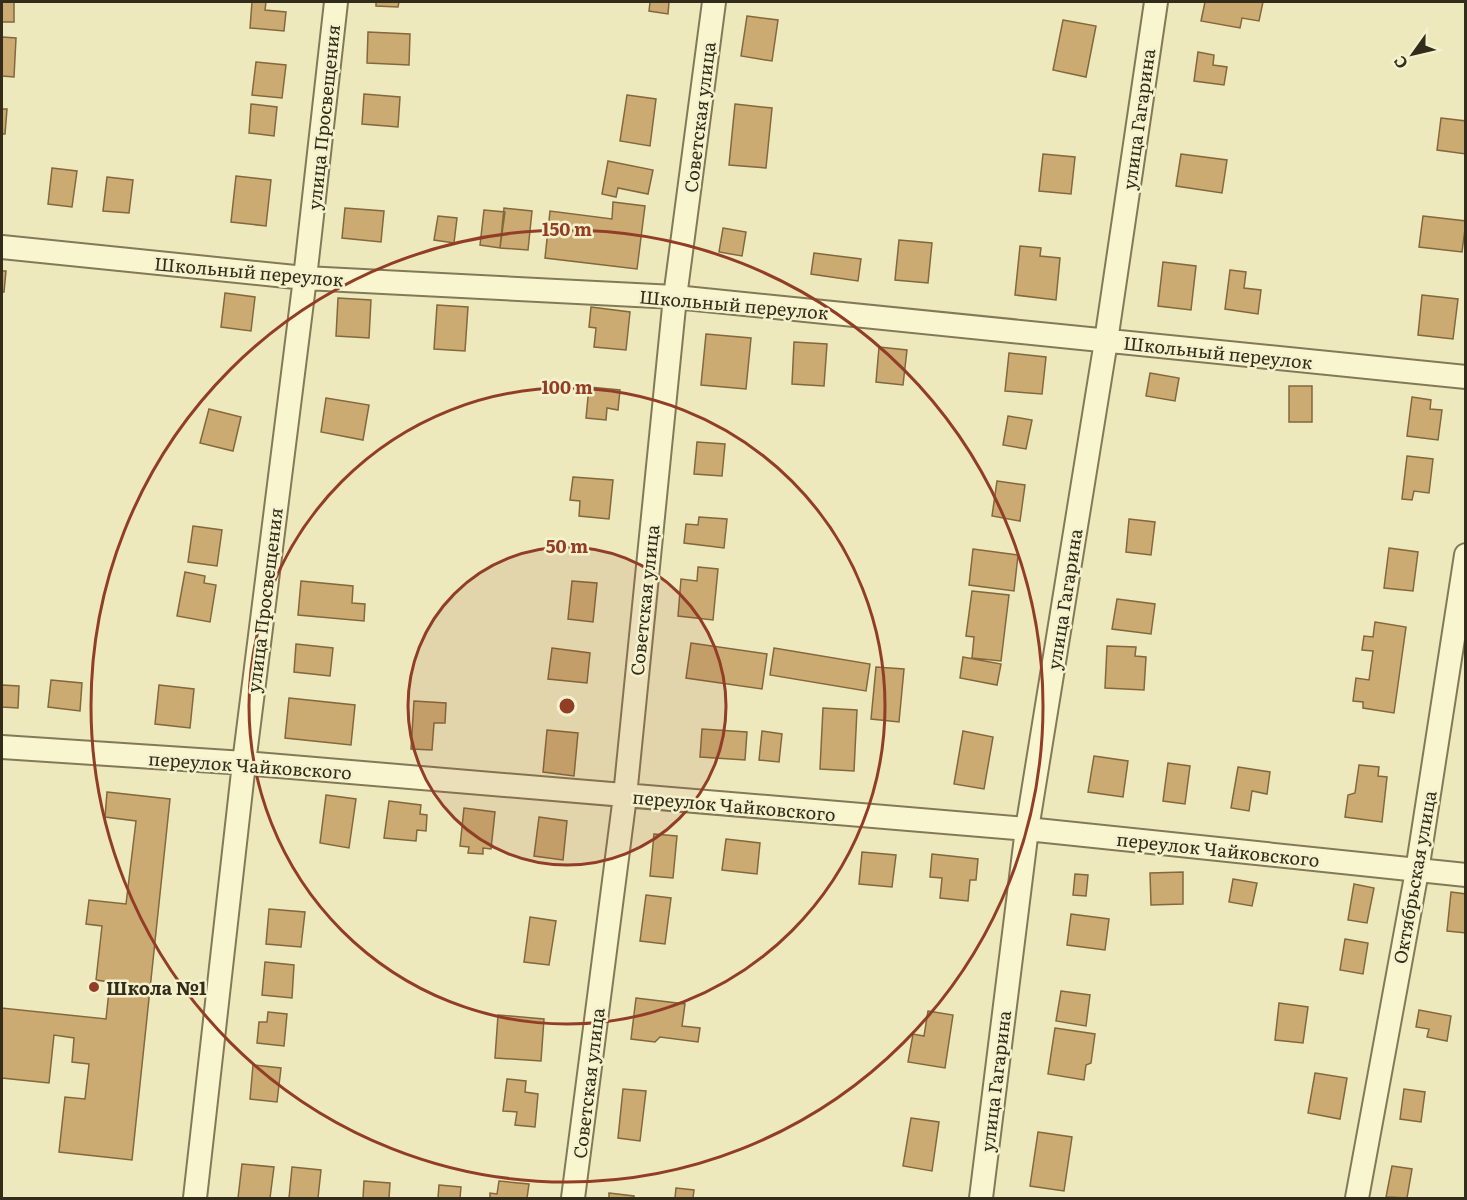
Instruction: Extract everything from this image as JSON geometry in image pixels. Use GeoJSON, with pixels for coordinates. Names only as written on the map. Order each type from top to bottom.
{"type":"FeatureCollection","features":[{"type":"Feature","properties":{"kind":"street","name":"улица Просвещения"},"geometry":{"type":"LineString","coordinates":[[195,1198],[244,763],[305,278],[336,2]]}},
{"type":"Feature","properties":{"kind":"street","name":"Советская улица"},"geometry":{"type":"LineString","coordinates":[[573,1198],[625,796],[675,297],[714,2]]}},
{"type":"Feature","properties":{"kind":"street","name":"улица Гагарина"},"geometry":{"type":"LineString","coordinates":[[981,1198],[1027,829],[1106,340],[1156,2]]}},
{"type":"Feature","properties":{"kind":"street","name":"Школьный переулок"},"geometry":{"type":"LineString","coordinates":[[2,247],[305,278],[675,297],[1466,378]]}},
{"type":"Feature","properties":{"kind":"street","name":"Октябрьская улица"},"geometry":{"type":"LineString","coordinates":[[1357,1198],[1417,871],[1466,555]]}},
{"type":"Feature","properties":{"kind":"street","name":"переулок Чайковского"},"geometry":{"type":"LineString","coordinates":[[2,747],[244,763],[1027,829],[1466,875]]}},
{"type":"Feature","properties":{"kind":"building"},"geometry":{"type":"Polygon","coordinates":[[[2,2],[14,2],[14,22],[2,22],[2,2]]]}},
{"type":"Feature","properties":{"kind":"building"},"geometry":{"type":"Polygon","coordinates":[[[252,2],[266,2],[265,10],[286,12],[284,31],[250,28],[252,2]]]}},
{"type":"Feature","properties":{"kind":"building"},"geometry":{"type":"Polygon","coordinates":[[[376,2],[399,2],[398,7],[376,6],[376,2]]]}},
{"type":"Feature","properties":{"kind":"building"},"geometry":{"type":"Polygon","coordinates":[[[650,2],[669,2],[668,14],[649,11],[650,2]]]}},
{"type":"Feature","properties":{"kind":"building"},"geometry":{"type":"Polygon","coordinates":[[[1205,2],[1263,2],[1259,21],[1242,18],[1240,28],[1201,21],[1205,2]]]}},
{"type":"Feature","properties":{"kind":"building"},"geometry":{"type":"Polygon","coordinates":[[[747,16],[778,20],[772,61],[741,56],[747,16]]]}},
{"type":"Feature","properties":{"kind":"building"},"geometry":{"type":"Polygon","coordinates":[[[1063,20],[1096,26],[1086,77],[1053,70],[1063,20]]]}},
{"type":"Feature","properties":{"kind":"building"},"geometry":{"type":"Polygon","coordinates":[[[368,32],[410,34],[409,65],[367,63],[368,32]]]}},
{"type":"Feature","properties":{"kind":"building"},"geometry":{"type":"Polygon","coordinates":[[[2,37],[16,38],[14,77],[2,76],[2,37]]]}},
{"type":"Feature","properties":{"kind":"building"},"geometry":{"type":"Polygon","coordinates":[[[1198,52],[1214,55],[1213,65],[1227,67],[1224,85],[1194,81],[1198,52]]]}},
{"type":"Feature","properties":{"kind":"building"},"geometry":{"type":"Polygon","coordinates":[[[256,62],[286,65],[282,98],[252,95],[256,62]]]}},
{"type":"Feature","properties":{"kind":"building"},"geometry":{"type":"Polygon","coordinates":[[[364,94],[400,97],[398,127],[362,124],[364,94]]]}},
{"type":"Feature","properties":{"kind":"building"},"geometry":{"type":"Polygon","coordinates":[[[627,95],[656,99],[650,146],[620,141],[627,95]]]}},
{"type":"Feature","properties":{"kind":"building"},"geometry":{"type":"Polygon","coordinates":[[[251,104],[277,107],[274,136],[249,133],[251,104]]]}},
{"type":"Feature","properties":{"kind":"building"},"geometry":{"type":"Polygon","coordinates":[[[735,104],[772,108],[766,168],[729,165],[735,104]]]}},
{"type":"Feature","properties":{"kind":"building"},"geometry":{"type":"Polygon","coordinates":[[[2,109],[7,109],[5,134],[2,134],[2,109]]]}},
{"type":"Feature","properties":{"kind":"building"},"geometry":{"type":"Polygon","coordinates":[[[1441,118],[1466,121],[1466,154],[1437,150],[1441,118]]]}},
{"type":"Feature","properties":{"kind":"building"},"geometry":{"type":"Polygon","coordinates":[[[1043,154],[1075,157],[1071,194],[1039,191],[1043,154]]]}},
{"type":"Feature","properties":{"kind":"building"},"geometry":{"type":"Polygon","coordinates":[[[1181,154],[1227,160],[1222,193],[1176,186],[1181,154]]]}},
{"type":"Feature","properties":{"kind":"building"},"geometry":{"type":"Polygon","coordinates":[[[608,161],[653,170],[648,194],[618,188],[616,197],[602,194],[608,161]]]}},
{"type":"Feature","properties":{"kind":"building"},"geometry":{"type":"Polygon","coordinates":[[[52,168],[77,171],[72,207],[48,204],[52,168]]]}},
{"type":"Feature","properties":{"kind":"building"},"geometry":{"type":"Polygon","coordinates":[[[236,176],[271,180],[266,226],[231,222],[236,176]]]}},
{"type":"Feature","properties":{"kind":"building"},"geometry":{"type":"Polygon","coordinates":[[[107,177],[133,180],[129,213],[103,211],[107,177]]]}},
{"type":"Feature","properties":{"kind":"building"},"geometry":{"type":"Polygon","coordinates":[[[613,202],[645,206],[637,269],[545,258],[550,211],[612,219],[613,202]]]}},
{"type":"Feature","properties":{"kind":"building"},"geometry":{"type":"Polygon","coordinates":[[[345,208],[384,211],[381,242],[342,238],[345,208]]]}},
{"type":"Feature","properties":{"kind":"building"},"geometry":{"type":"Polygon","coordinates":[[[504,208],[532,211],[528,250],[500,248],[504,208]]]}},
{"type":"Feature","properties":{"kind":"building"},"geometry":{"type":"Polygon","coordinates":[[[484,210],[505,212],[500,248],[480,245],[484,210]]]}},
{"type":"Feature","properties":{"kind":"building"},"geometry":{"type":"Polygon","coordinates":[[[438,216],[457,218],[454,243],[434,240],[438,216]]]}},
{"type":"Feature","properties":{"kind":"building"},"geometry":{"type":"Polygon","coordinates":[[[1423,216],[1466,221],[1462,252],[1419,247],[1423,216]]]}},
{"type":"Feature","properties":{"kind":"building"},"geometry":{"type":"Polygon","coordinates":[[[723,228],[746,232],[742,256],[719,252],[723,228]]]}},
{"type":"Feature","properties":{"kind":"building"},"geometry":{"type":"Polygon","coordinates":[[[899,240],[932,243],[928,283],[895,280],[899,240]]]}},
{"type":"Feature","properties":{"kind":"building"},"geometry":{"type":"Polygon","coordinates":[[[1020,246],[1041,248],[1040,256],[1060,258],[1056,300],[1015,295],[1020,246]]]}},
{"type":"Feature","properties":{"kind":"building"},"geometry":{"type":"Polygon","coordinates":[[[814,253],[861,259],[858,281],[811,274],[814,253]]]}},
{"type":"Feature","properties":{"kind":"building"},"geometry":{"type":"Polygon","coordinates":[[[1163,262],[1196,266],[1191,310],[1158,306],[1163,262]]]}},
{"type":"Feature","properties":{"kind":"building"},"geometry":{"type":"Polygon","coordinates":[[[1230,270],[1246,272],[1244,288],[1261,290],[1258,314],[1225,309],[1230,270]]]}},
{"type":"Feature","properties":{"kind":"building"},"geometry":{"type":"Polygon","coordinates":[[[2,271],[6,271],[4,292],[2,292],[2,271]]]}},
{"type":"Feature","properties":{"kind":"building"},"geometry":{"type":"Polygon","coordinates":[[[225,293],[255,297],[251,331],[221,327],[225,293]]]}},
{"type":"Feature","properties":{"kind":"building"},"geometry":{"type":"Polygon","coordinates":[[[1422,295],[1458,299],[1453,339],[1418,335],[1422,295]]]}},
{"type":"Feature","properties":{"kind":"building"},"geometry":{"type":"Polygon","coordinates":[[[338,298],[371,300],[369,338],[336,336],[338,298]]]}},
{"type":"Feature","properties":{"kind":"building"},"geometry":{"type":"Polygon","coordinates":[[[437,305],[468,307],[465,351],[434,349],[437,305]]]}},
{"type":"Feature","properties":{"kind":"building"},"geometry":{"type":"Polygon","coordinates":[[[591,307],[630,312],[626,350],[594,347],[596,328],[589,327],[591,307]]]}},
{"type":"Feature","properties":{"kind":"building"},"geometry":{"type":"Polygon","coordinates":[[[706,334],[751,338],[746,389],[701,385],[706,334]]]}},
{"type":"Feature","properties":{"kind":"building"},"geometry":{"type":"Polygon","coordinates":[[[794,342],[827,344],[824,386],[792,384],[794,342]]]}},
{"type":"Feature","properties":{"kind":"building"},"geometry":{"type":"Polygon","coordinates":[[[879,347],[907,350],[903,385],[876,382],[879,347]]]}},
{"type":"Feature","properties":{"kind":"building"},"geometry":{"type":"Polygon","coordinates":[[[1009,353],[1046,357],[1042,394],[1005,391],[1009,353]]]}},
{"type":"Feature","properties":{"kind":"building"},"geometry":{"type":"Polygon","coordinates":[[[1150,373],[1179,378],[1175,401],[1146,396],[1150,373]]]}},
{"type":"Feature","properties":{"kind":"building"},"geometry":{"type":"Polygon","coordinates":[[[1289,386],[1312,386],[1312,422],[1289,422],[1289,386]]]}},
{"type":"Feature","properties":{"kind":"building"},"geometry":{"type":"Polygon","coordinates":[[[589,387],[620,390],[618,410],[607,408],[606,420],[586,418],[589,387]]]}},
{"type":"Feature","properties":{"kind":"building"},"geometry":{"type":"Polygon","coordinates":[[[1412,397],[1431,400],[1430,409],[1442,410],[1438,440],[1407,436],[1412,397]]]}},
{"type":"Feature","properties":{"kind":"building"},"geometry":{"type":"Polygon","coordinates":[[[326,398],[369,405],[363,440],[321,432],[326,398]]]}},
{"type":"Feature","properties":{"kind":"building"},"geometry":{"type":"Polygon","coordinates":[[[209,409],[241,417],[233,451],[200,443],[209,409]]]}},
{"type":"Feature","properties":{"kind":"building"},"geometry":{"type":"Polygon","coordinates":[[[1008,416],[1032,420],[1026,449],[1003,445],[1008,416]]]}},
{"type":"Feature","properties":{"kind":"building"},"geometry":{"type":"Polygon","coordinates":[[[697,442],[725,444],[722,476],[694,474],[697,442]]]}},
{"type":"Feature","properties":{"kind":"building"},"geometry":{"type":"Polygon","coordinates":[[[1407,456],[1433,459],[1429,493],[1414,491],[1412,500],[1402,499],[1407,456]]]}},
{"type":"Feature","properties":{"kind":"building"},"geometry":{"type":"Polygon","coordinates":[[[573,477],[613,480],[609,519],[579,516],[580,501],[570,500],[573,477]]]}},
{"type":"Feature","properties":{"kind":"building"},"geometry":{"type":"Polygon","coordinates":[[[997,481],[1025,485],[1020,521],[992,516],[997,481]]]}},
{"type":"Feature","properties":{"kind":"building"},"geometry":{"type":"Polygon","coordinates":[[[699,517],[727,519],[724,548],[684,543],[686,524],[698,525],[699,517]]]}},
{"type":"Feature","properties":{"kind":"building"},"geometry":{"type":"Polygon","coordinates":[[[1129,519],[1155,522],[1151,555],[1126,552],[1129,519]]]}},
{"type":"Feature","properties":{"kind":"building"},"geometry":{"type":"Polygon","coordinates":[[[193,526],[222,530],[217,566],[188,562],[193,526]]]}},
{"type":"Feature","properties":{"kind":"building"},"geometry":{"type":"Polygon","coordinates":[[[1389,548],[1418,552],[1413,591],[1384,588],[1389,548]]]}},
{"type":"Feature","properties":{"kind":"building"},"geometry":{"type":"Polygon","coordinates":[[[973,549],[1018,555],[1014,591],[969,585],[973,549]]]}},
{"type":"Feature","properties":{"kind":"building"},"geometry":{"type":"Polygon","coordinates":[[[698,567],[718,569],[713,620],[678,616],[681,579],[697,581],[698,567]]]}},
{"type":"Feature","properties":{"kind":"building"},"geometry":{"type":"Polygon","coordinates":[[[185,572],[205,576],[204,583],[216,585],[210,622],[177,616],[185,572]]]}},
{"type":"Feature","properties":{"kind":"building"},"geometry":{"type":"Polygon","coordinates":[[[301,581],[353,586],[352,603],[365,604],[364,621],[298,615],[301,581]]]}},
{"type":"Feature","properties":{"kind":"building"},"geometry":{"type":"Polygon","coordinates":[[[572,581],[597,583],[593,622],[568,619],[572,581]]]}},
{"type":"Feature","properties":{"kind":"building"},"geometry":{"type":"Polygon","coordinates":[[[972,591],[1009,595],[1001,661],[972,658],[974,637],[966,636],[972,591]]]}},
{"type":"Feature","properties":{"kind":"building"},"geometry":{"type":"Polygon","coordinates":[[[1117,599],[1155,604],[1151,634],[1112,629],[1117,599]]]}},
{"type":"Feature","properties":{"kind":"building"},"geometry":{"type":"Polygon","coordinates":[[[1375,622],[1406,627],[1394,713],[1363,708],[1363,702],[1353,701],[1356,678],[1369,680],[1373,651],[1362,650],[1364,636],[1373,637],[1375,622]]]}},
{"type":"Feature","properties":{"kind":"building"},"geometry":{"type":"Polygon","coordinates":[[[691,643],[767,654],[762,689],[686,678],[691,643]]]}},
{"type":"Feature","properties":{"kind":"building"},"geometry":{"type":"Polygon","coordinates":[[[296,644],[333,648],[330,676],[294,672],[296,644]]]}},
{"type":"Feature","properties":{"kind":"building"},"geometry":{"type":"Polygon","coordinates":[[[1107,646],[1136,647],[1135,656],[1146,657],[1144,690],[1105,688],[1107,646]]]}},
{"type":"Feature","properties":{"kind":"building"},"geometry":{"type":"Polygon","coordinates":[[[552,648],[590,653],[587,683],[548,679],[552,648]]]}},
{"type":"Feature","properties":{"kind":"building"},"geometry":{"type":"Polygon","coordinates":[[[774,648],[870,664],[866,691],[770,675],[774,648]]]}},
{"type":"Feature","properties":{"kind":"building"},"geometry":{"type":"Polygon","coordinates":[[[963,657],[1001,664],[997,685],[960,678],[963,657]]]}},
{"type":"Feature","properties":{"kind":"building"},"geometry":{"type":"Polygon","coordinates":[[[876,667],[904,669],[899,722],[871,719],[876,667]]]}},
{"type":"Feature","properties":{"kind":"building"},"geometry":{"type":"Polygon","coordinates":[[[51,680],[82,683],[80,711],[48,707],[51,680]]]}},
{"type":"Feature","properties":{"kind":"building"},"geometry":{"type":"Polygon","coordinates":[[[2,685],[19,686],[18,708],[2,707],[2,685]]]}},
{"type":"Feature","properties":{"kind":"building"},"geometry":{"type":"Polygon","coordinates":[[[159,685],[194,689],[190,728],[155,724],[159,685]]]}},
{"type":"Feature","properties":{"kind":"building"},"geometry":{"type":"Polygon","coordinates":[[[289,698],[355,705],[351,745],[285,738],[289,698]]]}},
{"type":"Feature","properties":{"kind":"building"},"geometry":{"type":"Polygon","coordinates":[[[414,701],[446,703],[445,723],[434,723],[432,750],[411,749],[414,701]]]}},
{"type":"Feature","properties":{"kind":"building"},"geometry":{"type":"Polygon","coordinates":[[[823,708],[857,710],[854,771],[820,769],[823,708]]]}},
{"type":"Feature","properties":{"kind":"building"},"geometry":{"type":"Polygon","coordinates":[[[702,729],[747,732],[745,760],[700,757],[702,729]]]}},
{"type":"Feature","properties":{"kind":"building"},"geometry":{"type":"Polygon","coordinates":[[[547,730],[578,733],[574,776],[543,772],[547,730]]]}},
{"type":"Feature","properties":{"kind":"building"},"geometry":{"type":"Polygon","coordinates":[[[762,731],[782,734],[779,762],[759,760],[762,731]]]}},
{"type":"Feature","properties":{"kind":"building"},"geometry":{"type":"Polygon","coordinates":[[[963,731],[993,737],[984,789],[954,784],[963,731]]]}},
{"type":"Feature","properties":{"kind":"building"},"geometry":{"type":"Polygon","coordinates":[[[1094,756],[1128,761],[1123,797],[1088,792],[1094,756]]]}},
{"type":"Feature","properties":{"kind":"building"},"geometry":{"type":"Polygon","coordinates":[[[1168,763],[1190,766],[1185,804],[1163,801],[1168,763]]]}},
{"type":"Feature","properties":{"kind":"building"},"geometry":{"type":"Polygon","coordinates":[[[1359,765],[1379,767],[1378,776],[1387,777],[1382,822],[1345,817],[1348,795],[1355,793],[1359,765]]]}},
{"type":"Feature","properties":{"kind":"building"},"geometry":{"type":"Polygon","coordinates":[[[1238,767],[1270,772],[1267,794],[1252,791],[1249,811],[1231,808],[1238,767]]]}},
{"type":"Feature","properties":{"kind":"building"},"geometry":{"type":"Polygon","coordinates":[[[107,792],[170,799],[132,1160],[59,1152],[65,1097],[85,1099],[89,1064],[72,1062],[74,1038],[54,1035],[49,1083],[2,1078],[2,1008],[106,1019],[110,982],[96,980],[102,926],[86,924],[89,900],[126,904],[136,821],[105,817],[107,792]]]}},
{"type":"Feature","properties":{"kind":"building"},"geometry":{"type":"Polygon","coordinates":[[[326,795],[356,799],[349,848],[320,843],[326,795]]]}},
{"type":"Feature","properties":{"kind":"building"},"geometry":{"type":"Polygon","coordinates":[[[389,801],[421,805],[420,814],[427,815],[426,831],[417,830],[416,841],[384,838],[389,801]]]}},
{"type":"Feature","properties":{"kind":"building"},"geometry":{"type":"Polygon","coordinates":[[[464,808],[495,812],[491,849],[483,848],[483,854],[468,853],[469,847],[460,846],[464,808]]]}},
{"type":"Feature","properties":{"kind":"building"},"geometry":{"type":"Polygon","coordinates":[[[539,817],[567,821],[563,860],[534,856],[539,817]]]}},
{"type":"Feature","properties":{"kind":"building"},"geometry":{"type":"Polygon","coordinates":[[[654,834],[677,836],[673,878],[650,876],[654,834]]]}},
{"type":"Feature","properties":{"kind":"building"},"geometry":{"type":"Polygon","coordinates":[[[726,839],[760,843],[757,874],[722,870],[726,839]]]}},
{"type":"Feature","properties":{"kind":"building"},"geometry":{"type":"Polygon","coordinates":[[[862,852],[896,855],[892,887],[859,884],[862,852]]]}},
{"type":"Feature","properties":{"kind":"building"},"geometry":{"type":"Polygon","coordinates":[[[932,854],[978,859],[976,880],[970,880],[968,901],[940,898],[942,878],[930,877],[932,854]]]}},
{"type":"Feature","properties":{"kind":"building"},"geometry":{"type":"Polygon","coordinates":[[[1183,872],[1183,904],[1151,905],[1150,873],[1183,872]]]}},
{"type":"Feature","properties":{"kind":"building"},"geometry":{"type":"Polygon","coordinates":[[[1075,874],[1088,875],[1086,896],[1073,895],[1075,874]]]}},
{"type":"Feature","properties":{"kind":"building"},"geometry":{"type":"Polygon","coordinates":[[[1233,879],[1257,883],[1252,906],[1229,902],[1233,879]]]}},
{"type":"Feature","properties":{"kind":"building"},"geometry":{"type":"Polygon","coordinates":[[[1354,884],[1374,888],[1367,923],[1348,920],[1354,884]]]}},
{"type":"Feature","properties":{"kind":"building"},"geometry":{"type":"Polygon","coordinates":[[[1451,892],[1466,894],[1466,933],[1447,931],[1451,892]]]}},
{"type":"Feature","properties":{"kind":"building"},"geometry":{"type":"Polygon","coordinates":[[[646,895],[671,898],[665,944],[640,941],[646,895]]]}},
{"type":"Feature","properties":{"kind":"building"},"geometry":{"type":"Polygon","coordinates":[[[269,909],[305,912],[301,947],[266,944],[269,909]]]}},
{"type":"Feature","properties":{"kind":"building"},"geometry":{"type":"Polygon","coordinates":[[[1071,914],[1109,919],[1105,950],[1067,945],[1071,914]]]}},
{"type":"Feature","properties":{"kind":"building"},"geometry":{"type":"Polygon","coordinates":[[[530,917],[556,921],[549,965],[524,962],[530,917]]]}},
{"type":"Feature","properties":{"kind":"building"},"geometry":{"type":"Polygon","coordinates":[[[1345,939],[1368,943],[1363,974],[1340,970],[1345,939]]]}},
{"type":"Feature","properties":{"kind":"building"},"geometry":{"type":"Polygon","coordinates":[[[265,962],[294,965],[292,998],[262,995],[265,962]]]}},
{"type":"Feature","properties":{"kind":"building"},"geometry":{"type":"Polygon","coordinates":[[[1061,991],[1090,995],[1086,1026],[1056,1021],[1061,991]]]}},
{"type":"Feature","properties":{"kind":"building"},"geometry":{"type":"Polygon","coordinates":[[[636,998],[685,1004],[682,1026],[700,1028],[698,1042],[660,1037],[655,1042],[631,1039],[636,998]]]}},
{"type":"Feature","properties":{"kind":"building"},"geometry":{"type":"Polygon","coordinates":[[[1279,1003],[1308,1007],[1303,1043],[1275,1040],[1279,1003]]]}},
{"type":"Feature","properties":{"kind":"building"},"geometry":{"type":"Polygon","coordinates":[[[1419,1010],[1451,1016],[1447,1041],[1427,1037],[1429,1029],[1416,1027],[1419,1010]]]}},
{"type":"Feature","properties":{"kind":"building"},"geometry":{"type":"Polygon","coordinates":[[[928,1011],[953,1015],[945,1068],[908,1062],[913,1034],[924,1036],[928,1011]]]}},
{"type":"Feature","properties":{"kind":"building"},"geometry":{"type":"Polygon","coordinates":[[[268,1012],[287,1014],[284,1046],[257,1043],[259,1022],[267,1022],[268,1012]]]}},
{"type":"Feature","properties":{"kind":"building"},"geometry":{"type":"Polygon","coordinates":[[[498,1015],[544,1019],[541,1061],[495,1058],[498,1015]]]}},
{"type":"Feature","properties":{"kind":"building"},"geometry":{"type":"Polygon","coordinates":[[[1055,1028],[1095,1034],[1091,1063],[1086,1065],[1084,1080],[1048,1074],[1055,1028]]]}},
{"type":"Feature","properties":{"kind":"building"},"geometry":{"type":"Polygon","coordinates":[[[253,1065],[281,1068],[277,1102],[250,1099],[253,1065]]]}},
{"type":"Feature","properties":{"kind":"building"},"geometry":{"type":"Polygon","coordinates":[[[1315,1073],[1347,1078],[1340,1119],[1308,1113],[1315,1073]]]}},
{"type":"Feature","properties":{"kind":"building"},"geometry":{"type":"Polygon","coordinates":[[[507,1079],[526,1081],[525,1092],[538,1094],[535,1127],[515,1125],[517,1112],[503,1111],[507,1079]]]}},
{"type":"Feature","properties":{"kind":"building"},"geometry":{"type":"Polygon","coordinates":[[[623,1089],[646,1091],[640,1141],[618,1138],[623,1089]]]}},
{"type":"Feature","properties":{"kind":"building"},"geometry":{"type":"Polygon","coordinates":[[[1404,1089],[1425,1092],[1421,1122],[1400,1119],[1404,1089]]]}},
{"type":"Feature","properties":{"kind":"building"},"geometry":{"type":"Polygon","coordinates":[[[911,1118],[939,1122],[932,1171],[903,1166],[911,1118]]]}},
{"type":"Feature","properties":{"kind":"building"},"geometry":{"type":"Polygon","coordinates":[[[1038,1132],[1072,1137],[1064,1191],[1030,1186],[1038,1132]]]}},
{"type":"Feature","properties":{"kind":"building"},"geometry":{"type":"Polygon","coordinates":[[[242,1164],[274,1167],[270,1198],[238,1198],[242,1164]]]}},
{"type":"Feature","properties":{"kind":"building"},"geometry":{"type":"Polygon","coordinates":[[[1392,1166],[1412,1169],[1407,1198],[1386,1197],[1392,1166]]]}},
{"type":"Feature","properties":{"kind":"building"},"geometry":{"type":"Polygon","coordinates":[[[292,1167],[321,1170],[318,1198],[289,1198],[292,1167]]]}},
{"type":"Feature","properties":{"kind":"building"},"geometry":{"type":"Polygon","coordinates":[[[364,1181],[390,1183],[389,1198],[363,1198],[364,1181]]]}},
{"type":"Feature","properties":{"kind":"building"},"geometry":{"type":"Polygon","coordinates":[[[499,1181],[529,1184],[527,1198],[490,1198],[490,1193],[497,1194],[499,1181]]]}},
{"type":"Feature","properties":{"kind":"building"},"geometry":{"type":"Polygon","coordinates":[[[439,1185],[461,1187],[460,1198],[438,1198],[439,1185]]]}},
{"type":"Feature","properties":{"kind":"building"},"geometry":{"type":"Polygon","coordinates":[[[676,1188],[694,1190],[693,1198],[675,1198],[676,1188]]]}},
{"type":"Feature","properties":{"kind":"building"},"geometry":{"type":"Polygon","coordinates":[[[609,1193],[634,1196],[634,1198],[609,1198],[609,1193]]]}},
{"type":"Feature","properties":{"kind":"place","name":"Школа №1"},"geometry":{"type":"Point","coordinates":[94,987]}}]}
